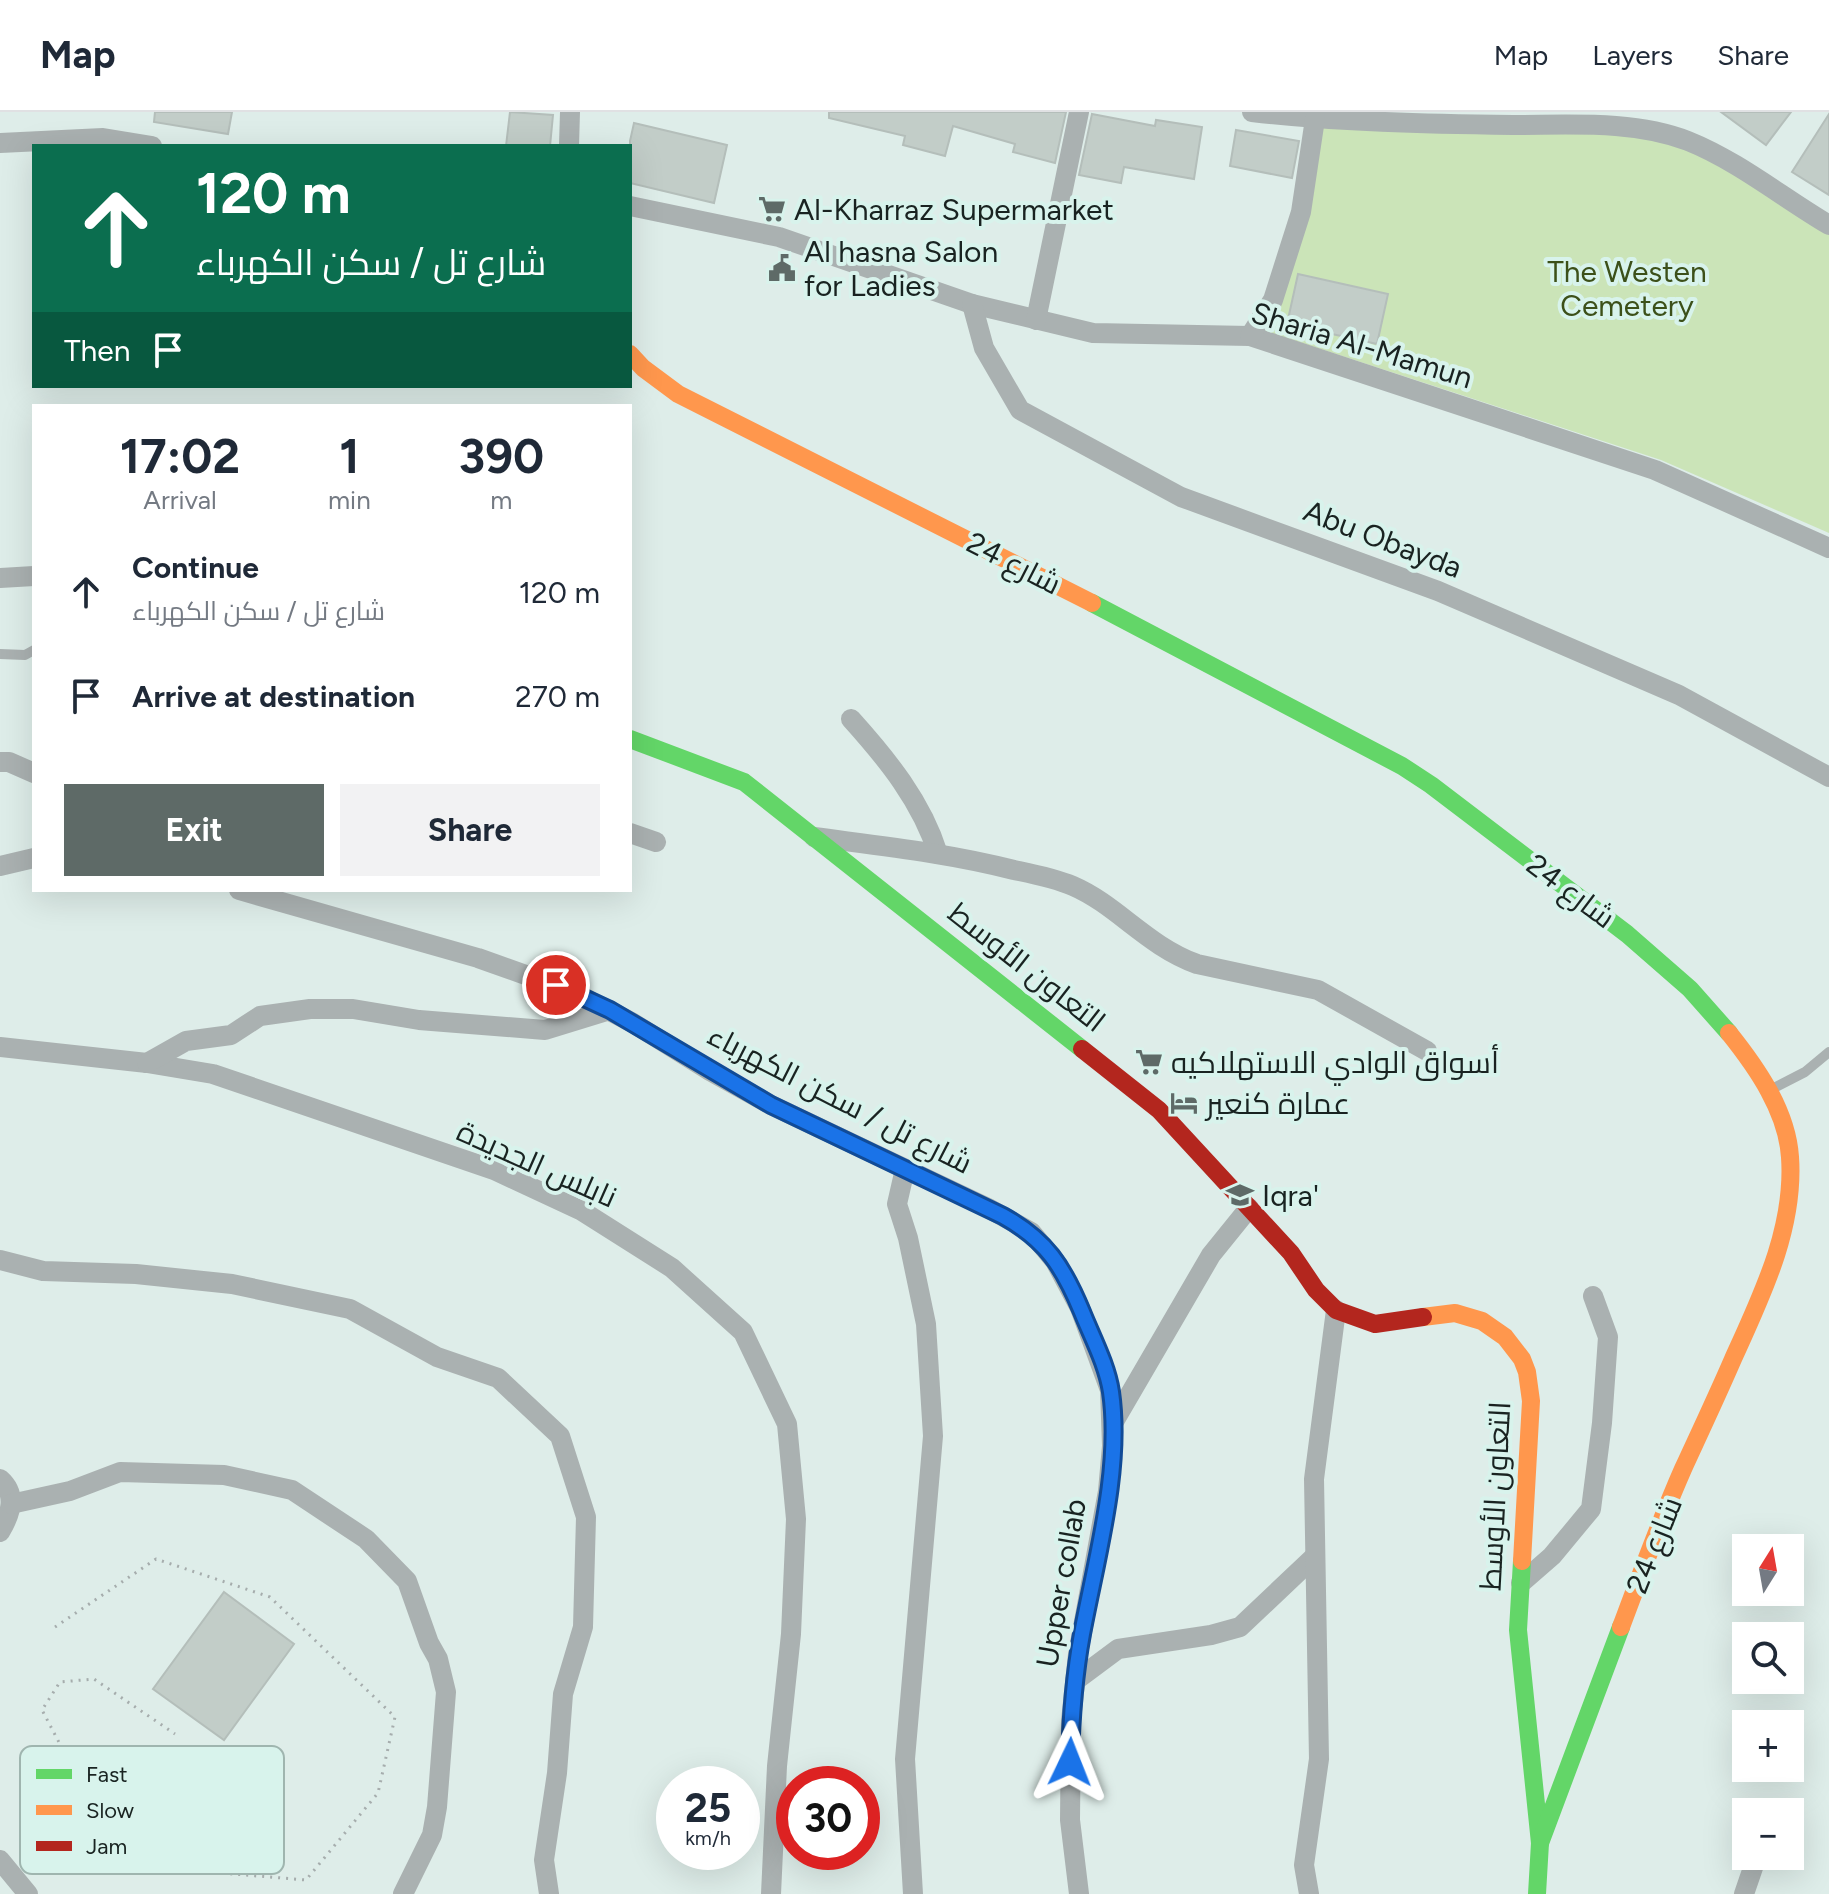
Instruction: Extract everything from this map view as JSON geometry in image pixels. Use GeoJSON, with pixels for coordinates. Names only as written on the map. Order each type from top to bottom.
{"type":"FeatureCollection","features":[{"type":"Feature","properties":{"kind":"street"},"geometry":{"type":"LineString","coordinates":[[569,144],[570,112]]}},
{"type":"Feature","properties":{"kind":"street"},"geometry":{"type":"LineString","coordinates":[[1036,320],[1079,112]]}},
{"type":"Feature","properties":{"kind":"street"},"geometry":{"type":"LineString","coordinates":[[1252,112],[1315,119],[1513,118],[1652,131],[1687,141],[1725,160],[1829,225]]}},
{"type":"Feature","properties":{"kind":"street"},"geometry":{"type":"LineString","coordinates":[[1250,336],[1273,300],[1301,212],[1315,119]]}},
{"type":"Feature","properties":{"kind":"street"},"geometry":{"type":"LineString","coordinates":[[0,143],[103,138],[140,144]]}},
{"type":"Feature","properties":{"kind":"street","name":"Sharia Al-Mamun"},"geometry":{"type":"LineString","coordinates":[[632,206],[779,237],[972,304],[1093,333],[1250,336],[1655,470],[1829,548]]}},
{"type":"Feature","properties":{"kind":"street","name":"Abu Obayda"},"geometry":{"type":"LineString","coordinates":[[972,304],[984,348],[1020,410],[1181,497],[1438,591],[1679,695],[1829,777]]}},
{"type":"Feature","properties":{"kind":"street","name":"شارع 24"},"geometry":{"type":"LineString","coordinates":[[632,356],[678,394],[1165,641],[1402,766],[1666,965],[1715,1017],[1768,1091],[1784,1127],[1790,1166],[1788,1204],[1778,1247],[1753,1315],[1657,1531],[1540,1843]]}},
{"type":"Feature","properties":{"kind":"street"},"geometry":{"type":"LineString","coordinates":[[0,578],[32,576]]}},
{"type":"Feature","properties":{"kind":"street"},"geometry":{"type":"LineString","coordinates":[[851,719],[881,753],[904,786],[930,828],[938,854]]}},
{"type":"Feature","properties":{"kind":"street","name":"التعاون الأوسط"},"geometry":{"type":"LineString","coordinates":[[632,740],[744,782],[1159,1110],[1300,1264],[1316,1290],[1336,1310],[1375,1324],[1402,1322],[1441,1313],[1469,1316],[1494,1328],[1514,1347],[1527,1372],[1531,1401],[1518,1630],[1540,1843]]}},
{"type":"Feature","properties":{"kind":"street"},"geometry":{"type":"LineString","coordinates":[[0,762],[9,762],[32,772]]}},
{"type":"Feature","properties":{"kind":"street"},"geometry":{"type":"LineString","coordinates":[[632,834],[656,842]]}},
{"type":"Feature","properties":{"kind":"street"},"geometry":{"type":"LineString","coordinates":[[814,837],[938,854],[995,865],[1076,887],[1180,958],[1318,990],[1427,1051]]}},
{"type":"Feature","properties":{"kind":"street"},"geometry":{"type":"LineString","coordinates":[[0,866],[32,858]]}},
{"type":"Feature","properties":{"kind":"street","name":"شارع تل / سكن الكهرباء"},"geometry":{"type":"LineString","coordinates":[[246,892],[517,971],[610,1010],[740,1088],[1031,1232],[1047,1248],[1075,1296],[1110,1390],[1112,1425]]}},
{"type":"Feature","properties":{"kind":"street"},"geometry":{"type":"LineString","coordinates":[[147,1063],[186,1041],[231,1035],[260,1016],[310,1009],[353,1009],[446,1023],[545,1030],[610,1010]]}},
{"type":"Feature","properties":{"kind":"street","name":"نابلس الجديدة"},"geometry":{"type":"LineString","coordinates":[[0,1047],[147,1063],[213,1074],[494,1170],[582,1211],[672,1268],[743,1332],[787,1424],[796,1519],[791,1634],[777,1766],[771,1894]]}},
{"type":"Feature","properties":{"kind":"street"},"geometry":{"type":"LineString","coordinates":[[905,1169],[897,1204],[908,1238],[926,1324],[933,1436],[905,1759],[913,1894]]}},
{"type":"Feature","properties":{"kind":"street"},"geometry":{"type":"LineString","coordinates":[[1112,1425],[1211,1255],[1249,1208]]}},
{"type":"Feature","properties":{"kind":"street"},"geometry":{"type":"LineString","coordinates":[[0,1260],[43,1271],[136,1274],[232,1284],[350,1309],[437,1357],[498,1378],[560,1436],[586,1517],[583,1627],[563,1694],[557,1773],[544,1860],[549,1894]]}},
{"type":"Feature","properties":{"kind":"street"},"geometry":{"type":"LineString","coordinates":[[1521,1583],[1552,1556],[1591,1509],[1602,1423],[1608,1337],[1593,1296]]}},
{"type":"Feature","properties":{"kind":"street"},"geometry":{"type":"LineString","coordinates":[[1309,1894],[1304,1865],[1319,1759],[1314,1479],[1336,1310]]}},
{"type":"Feature","properties":{"kind":"street","name":"Upper collab"},"geometry":{"type":"LineString","coordinates":[[1079,1894],[1071,1848],[1069,1807],[1075,1681],[1105,1512],[1112,1425]]}},
{"type":"Feature","properties":{"kind":"street"},"geometry":{"type":"LineString","coordinates":[[11,1504],[70,1491],[120,1472],[224,1475],[292,1490],[366,1539],[407,1581],[429,1643],[438,1659],[446,1692],[432,1835],[403,1894]]}},
{"type":"Feature","properties":{"kind":"street"},"geometry":{"type":"LineString","coordinates":[[0,1479],[9,1488],[11,1504],[0,1532]]}},
{"type":"Feature","properties":{"kind":"street"},"geometry":{"type":"LineString","coordinates":[[1075,1681],[1118,1649],[1211,1635],[1240,1627],[1314,1557]]}},
{"type":"Feature","properties":{"kind":"street"},"geometry":{"type":"LineString","coordinates":[[1537,1894],[1540,1843]]}},
{"type":"Feature","properties":{"kind":"street"},"geometry":{"type":"LineString","coordinates":[[0,1860],[23,1887]]}},
{"type":"Feature","properties":{"kind":"street"},"geometry":{"type":"LineString","coordinates":[[1744,1894],[1752,1870]]}},
{"type":"Feature","properties":{"kind":"lane"},"geometry":{"type":"LineString","coordinates":[[0,654],[25,655],[32,651]]}},
{"type":"Feature","properties":{"kind":"lane"},"geometry":{"type":"LineString","coordinates":[[1768,1091],[1805,1072],[1829,1052]]}},
{"type":"Feature","properties":{"kind":"path"},"geometry":{"type":"LineString","coordinates":[[55,1627],[156,1559],[270,1597],[395,1717],[378,1793],[306,1880],[233,1874]]}},
{"type":"Feature","properties":{"kind":"path"},"geometry":{"type":"LineString","coordinates":[[61,1746],[42,1710],[60,1682],[94,1679],[175,1734]]}},
{"type":"Feature","properties":{"kind":"path"},"geometry":{"type":"LineString","coordinates":[[23,1887],[40,1874]]}},
{"type":"Feature","properties":{"kind":"green space","name":"The Westen Cemetery"},"geometry":{"type":"Polygon","coordinates":[[[1319,128],[1561,129],[1651,137],[1684,144],[1829,230],[1829,533],[1661,460],[1262,330],[1319,128]]]}},
{"type":"Feature","properties":{"kind":"building"},"geometry":{"type":"Polygon","coordinates":[[[155,112],[232,112],[228,134],[154,122],[155,112]]]}},
{"type":"Feature","properties":{"kind":"building"},"geometry":{"type":"Polygon","coordinates":[[[510,112],[553,115],[550,144],[506,144],[510,112]]]}},
{"type":"Feature","properties":{"kind":"building"},"geometry":{"type":"Polygon","coordinates":[[[829,112],[1066,112],[1055,163],[1013,152],[1015,144],[953,126],[945,156],[903,145],[905,136],[829,118],[829,112]]]}},
{"type":"Feature","properties":{"kind":"building"},"geometry":{"type":"Polygon","coordinates":[[[1721,112],[1791,112],[1766,145],[1721,112]]]}},
{"type":"Feature","properties":{"kind":"building"},"geometry":{"type":"Polygon","coordinates":[[[1092,114],[1155,126],[1156,120],[1202,127],[1194,179],[1124,167],[1121,183],[1079,175],[1092,114]]]}},
{"type":"Feature","properties":{"kind":"building"},"geometry":{"type":"Polygon","coordinates":[[[1829,114],[1829,195],[1792,172],[1829,114]]]}},
{"type":"Feature","properties":{"kind":"building"},"geometry":{"type":"Polygon","coordinates":[[[634,123],[727,145],[714,203],[632,183],[630,141],[634,123]]]}},
{"type":"Feature","properties":{"kind":"building"},"geometry":{"type":"Polygon","coordinates":[[[1236,130],[1299,141],[1292,178],[1230,166],[1236,130]]]}},
{"type":"Feature","properties":{"kind":"building"},"geometry":{"type":"Polygon","coordinates":[[[1298,274],[1388,294],[1377,344],[1287,324],[1298,274]]]}},
{"type":"Feature","properties":{"kind":"building"},"geometry":{"type":"Polygon","coordinates":[[[224,1592],[294,1644],[224,1740],[153,1689],[224,1592]]]}},
{"type":"Feature","properties":{"kind":"traffic: fast"},"geometry":{"type":"LineString","coordinates":[[1092,603],[1402,766],[1431,785],[1627,934],[1690,989],[1729,1033]]}},
{"type":"Feature","properties":{"kind":"traffic: fast"},"geometry":{"type":"LineString","coordinates":[[632,740],[744,782],[1082,1049]]}},
{"type":"Feature","properties":{"kind":"traffic: fast"},"geometry":{"type":"LineString","coordinates":[[1522,1561],[1518,1630],[1540,1843],[1537,1894]]}},
{"type":"Feature","properties":{"kind":"traffic: fast"},"geometry":{"type":"LineString","coordinates":[[1540,1843],[1621,1627]]}},
{"type":"Feature","properties":{"kind":"traffic: slow"},"geometry":{"type":"LineString","coordinates":[[632,356],[678,394],[1092,603]]}},
{"type":"Feature","properties":{"kind":"traffic: slow"},"geometry":{"type":"LineString","coordinates":[[1621,1627],[1675,1489],[1765,1286],[1787,1210],[1790,1157],[1783,1123],[1760,1075],[1729,1033]]}},
{"type":"Feature","properties":{"kind":"traffic: slow"},"geometry":{"type":"LineString","coordinates":[[1423,1317],[1455,1313],[1482,1321],[1505,1337],[1522,1359],[1531,1401],[1522,1561]]}},
{"type":"Feature","properties":{"kind":"traffic: jam"},"geometry":{"type":"LineString","coordinates":[[1082,1049],[1159,1110],[1291,1253],[1316,1290],[1336,1310],[1375,1324],[1423,1317]]}},
{"type":"Feature","properties":{"kind":"place","name":"Al-Kharraz Supermarket"},"geometry":{"type":"Point","coordinates":[772,209]}},
{"type":"Feature","properties":{"kind":"place","name":"Al hasna Salon for Ladies"},"geometry":{"type":"Point","coordinates":[782,268]}},
{"type":"Feature","properties":{"kind":"place","name":"أسواق الوادي الاستهلاكيه"},"geometry":{"type":"Point","coordinates":[1149,1062]}},
{"type":"Feature","properties":{"kind":"place","name":"عمارة كنعير"},"geometry":{"type":"Point","coordinates":[1184,1103]}},
{"type":"Feature","properties":{"kind":"place","name":"Iqra'"},"geometry":{"type":"Point","coordinates":[1240,1195]}},
{"type":"Feature","properties":{"kind":"route"},"geometry":{"type":"LineString","coordinates":[[556,985],[610,1010],[771,1105],[1026,1228],[1047,1248],[1069,1283],[1100,1359],[1110,1390],[1112,1425],[1105,1512],[1075,1681],[1070,1762]]}}]}
